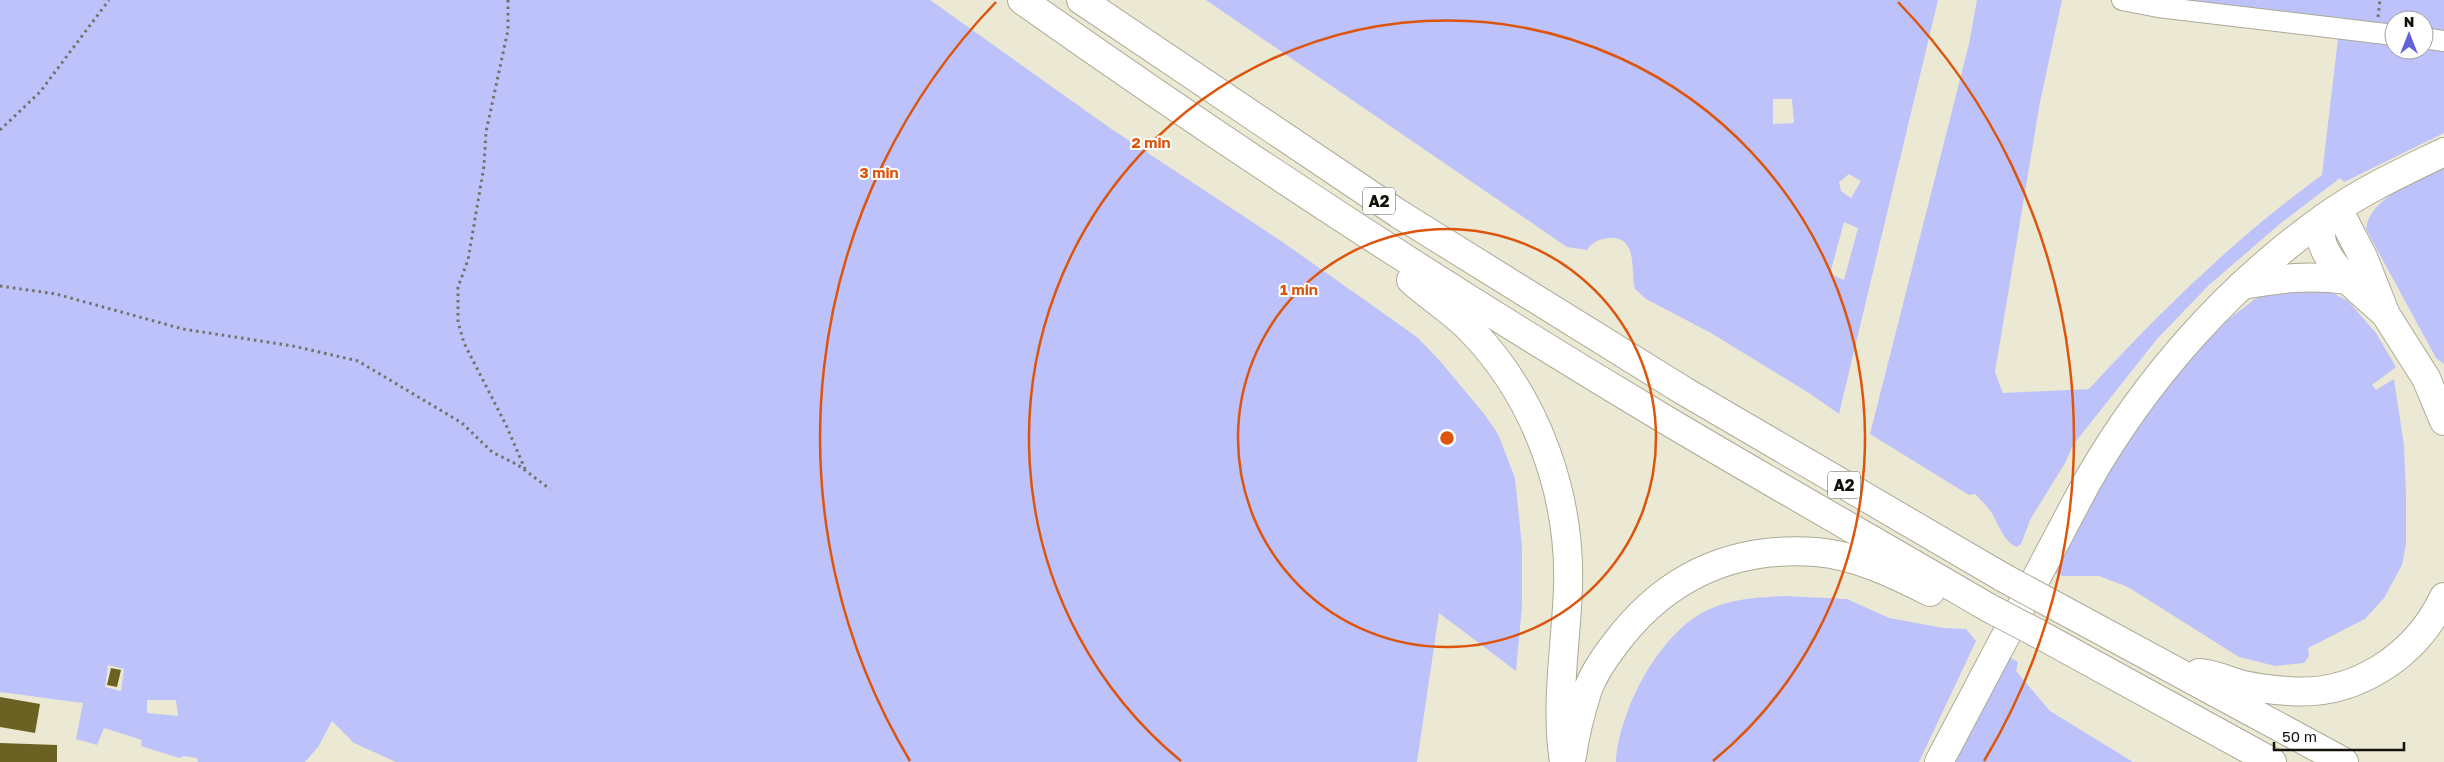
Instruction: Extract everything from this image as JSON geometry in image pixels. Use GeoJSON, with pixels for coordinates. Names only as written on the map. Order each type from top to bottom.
{"type":"FeatureCollection","features":[{"type":"Feature","properties":{"kind":"main road","name":"A2"},"geometry":{"type":"LineString","coordinates":[[1022,0],[1148,88],[1387,247],[1661,417],[1989,608],[2272,762]]}},
{"type":"Feature","properties":{"kind":"main road","name":"A2"},"geometry":{"type":"LineString","coordinates":[[1081,0],[1399,214],[1684,392],[2004,578],[2344,762]]}},
{"type":"Feature","properties":{"kind":"main road"},"geometry":{"type":"LineString","coordinates":[[1939,762],[2047,555],[2110,442],[2148,388],[2201,328],[2242,286],[2331,213],[2371,188],[2444,152]]}},
{"type":"Feature","properties":{"kind":"main road"},"geometry":{"type":"LineString","coordinates":[[2331,213],[2320,235],[2323,247],[2332,261],[2349,280],[2386,315]]}},
{"type":"Feature","properties":{"kind":"main road"},"geometry":{"type":"LineString","coordinates":[[2331,213],[2363,257],[2386,315],[2426,378],[2444,421]]}},
{"type":"Feature","properties":{"kind":"main road"},"geometry":{"type":"LineString","coordinates":[[1387,247],[1412,281],[1432,295],[1472,332],[1503,370],[1537,427],[1557,482],[1565,534],[1568,586],[1559,735],[1564,762]]}},
{"type":"Feature","properties":{"kind":"main road"},"geometry":{"type":"LineString","coordinates":[[2242,286],[2289,277],[2315,276],[2349,280]]}},
{"type":"Feature","properties":{"kind":"main road"},"geometry":{"type":"LineString","coordinates":[[1571,762],[1576,733],[1589,688],[1607,655],[1635,618],[1663,594],[1694,574],[1732,559],[1771,552],[1817,552],[1866,563],[1943,599],[1989,608]]}},
{"type":"Feature","properties":{"kind":"main road"},"geometry":{"type":"LineString","coordinates":[[2172,670],[2214,674],[2243,685],[2290,692],[2327,689],[2363,679],[2396,660],[2420,636],[2444,597]]}},
{"type":"Feature","properties":{"kind":"street"},"geometry":{"type":"LineString","coordinates":[[2122,0],[2158,7],[2384,34]]}},
{"type":"Feature","properties":{"kind":"path"},"geometry":{"type":"LineString","coordinates":[[0,130],[40,92],[109,0]]}},
{"type":"Feature","properties":{"kind":"path"},"geometry":{"type":"LineString","coordinates":[[508,0],[508,30],[487,124],[484,166],[468,260],[458,287],[458,322],[464,343],[506,425],[526,470]]}},
{"type":"Feature","properties":{"kind":"path"},"geometry":{"type":"LineString","coordinates":[[0,286],[56,294],[183,329],[294,346],[358,361],[462,423],[492,452],[526,470],[550,489]]}},
{"type":"Feature","properties":{"kind":"shaded area"},"geometry":{"type":"Polygon","coordinates":[[[0,0],[930,0],[1110,128],[1281,241],[1418,338],[1485,415],[1498,434],[1515,478],[1522,547],[1522,606],[1516,671],[1439,613],[1417,762],[396,762],[354,743],[332,721],[318,747],[305,762],[198,762],[197,758],[185,756],[179,758],[141,746],[142,740],[104,728],[97,745],[76,739],[83,703],[0,692],[0,0]],[[108,665],[105,687],[121,691],[124,669],[108,665]],[[147,700],[147,713],[178,716],[176,700],[147,700]]]}},
{"type":"Feature","properties":{"kind":"shaded area"},"geometry":{"type":"Polygon","coordinates":[[[1206,0],[1938,0],[1839,414],[1809,393],[1711,333],[1646,299],[1635,289],[1631,256],[1625,242],[1609,238],[1596,241],[1587,250],[1567,247],[1206,0]],[[1773,99],[1773,124],[1794,123],[1792,99],[1773,99]],[[1849,174],[1839,182],[1841,191],[1851,198],[1861,181],[1849,174]],[[1844,222],[1830,274],[1844,280],[1858,228],[1844,222]]]}},
{"type":"Feature","properties":{"kind":"shaded area"},"geometry":{"type":"Polygon","coordinates":[[[1977,0],[2062,0],[2040,102],[1995,372],[2003,393],[2089,389],[2200,276],[2259,224],[2322,175],[2338,38],[2384,42],[2384,60],[2434,60],[2434,47],[2444,48],[2444,133],[2344,182],[2340,178],[2281,223],[2209,285],[2157,339],[2073,445],[2065,463],[2030,520],[2021,544],[2017,547],[2008,540],[1989,509],[1975,494],[1969,495],[1870,434],[1969,44],[1977,0]]]}},
{"type":"Feature","properties":{"kind":"shaded area"},"geometry":{"type":"Polygon","coordinates":[[[2160,0],[2444,0],[2444,34],[2434,33],[2434,10],[2384,10],[2384,28],[2160,0]]]}},
{"type":"Feature","properties":{"kind":"shaded area"},"geometry":{"type":"Polygon","coordinates":[[[2444,167],[2444,364],[2436,358],[2366,229],[2369,217],[2386,199],[2397,191],[2444,167]]]}},
{"type":"Feature","properties":{"kind":"shaded area"},"geometry":{"type":"Polygon","coordinates":[[[2312,282],[2348,301],[2376,333],[2396,367],[2372,385],[2376,390],[2394,379],[2404,446],[2406,544],[2402,565],[2384,598],[2365,619],[2308,648],[2309,656],[2304,663],[2275,666],[2239,657],[2128,587],[2099,576],[2063,576],[2054,572],[2099,475],[2206,337],[2255,299],[2283,285],[2312,282]]]}},
{"type":"Feature","properties":{"kind":"shaded area"},"geometry":{"type":"Polygon","coordinates":[[[1785,596],[1847,599],[1889,618],[1944,628],[1966,629],[1976,641],[1919,762],[1616,762],[1625,717],[1635,694],[1647,670],[1679,630],[1697,616],[1725,603],[1759,597],[1785,596]]]}},
{"type":"Feature","properties":{"kind":"shaded area"},"geometry":{"type":"Polygon","coordinates":[[[2005,655],[2018,662],[2016,671],[2050,711],[2133,762],[1951,762],[2005,655]]]}},
{"type":"Feature","properties":{"kind":"building"},"geometry":{"type":"Polygon","coordinates":[[[111,668],[121,670],[117,687],[107,685],[111,668]]]}},
{"type":"Feature","properties":{"kind":"building"},"geometry":{"type":"Polygon","coordinates":[[[0,697],[40,704],[35,733],[0,727],[0,697]]]}},
{"type":"Feature","properties":{"kind":"building"},"geometry":{"type":"Polygon","coordinates":[[[0,743],[57,745],[57,762],[0,762],[0,743]]]}}]}
